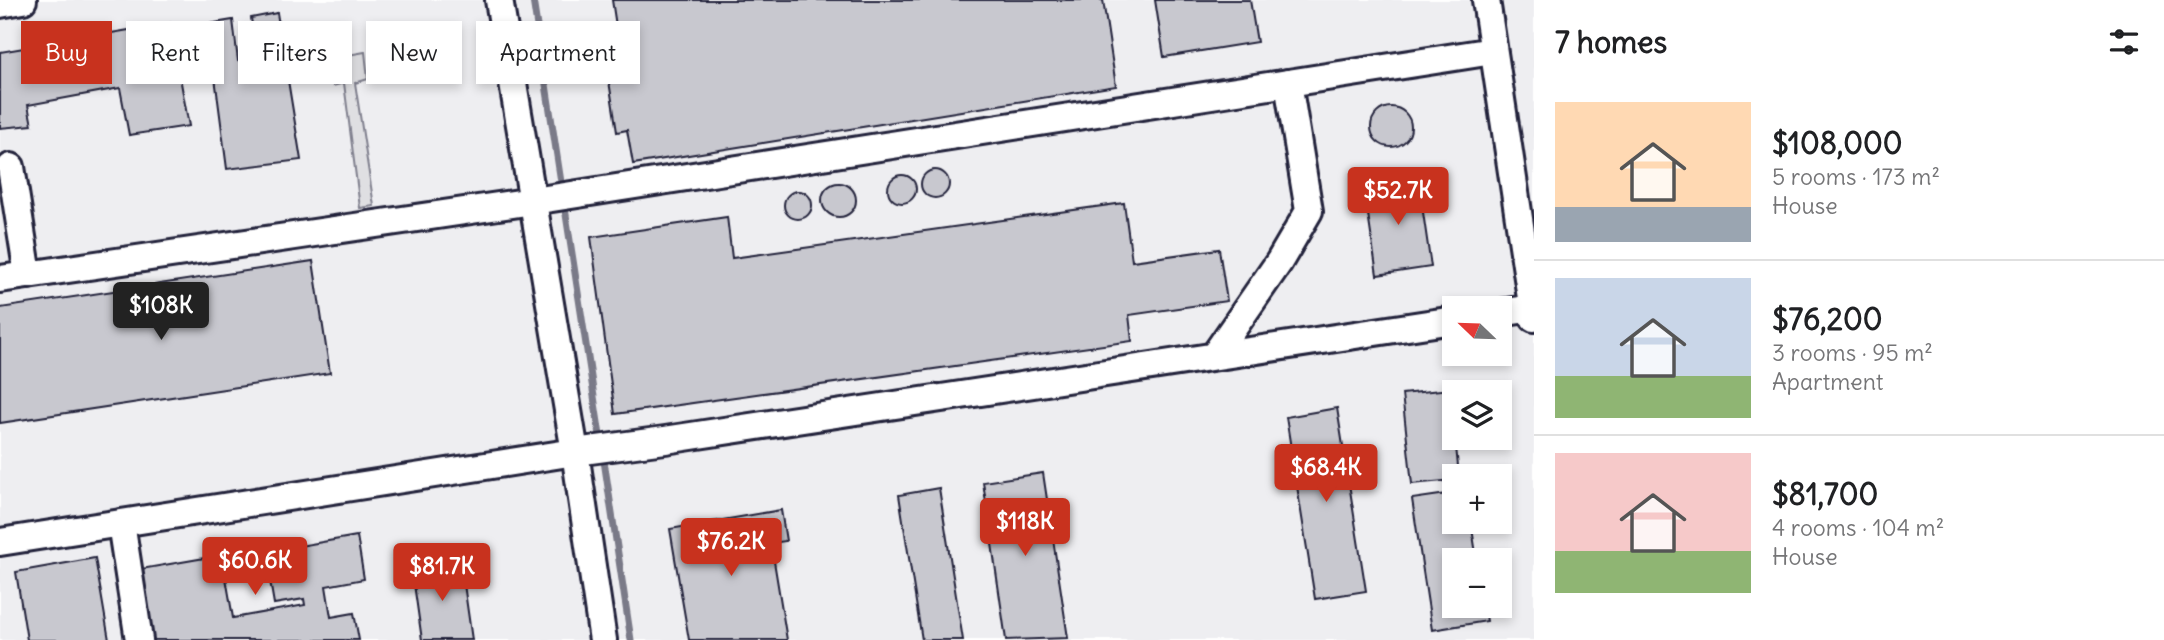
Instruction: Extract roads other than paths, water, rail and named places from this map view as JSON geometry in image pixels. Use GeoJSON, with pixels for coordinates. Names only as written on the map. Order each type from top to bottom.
{"type":"FeatureCollection","features":[{"type":"Feature","properties":{"kind":"lane"},"geometry":{"type":"LineString","coordinates":[[0,4],[23,0]]}},
{"type":"Feature","properties":{"kind":"lane"},"geometry":{"type":"LineString","coordinates":[[499,0],[575,452],[603,640]]}},
{"type":"Feature","properties":{"kind":"lane"},"geometry":{"type":"LineString","coordinates":[[1486,0],[1533,313],[1512,313]]}},
{"type":"Feature","properties":{"kind":"lane"},"geometry":{"type":"LineString","coordinates":[[0,279],[533,201],[1493,51]]}},
{"type":"Feature","properties":{"kind":"lane"},"geometry":{"type":"LineString","coordinates":[[1214,356],[1279,262],[1309,211],[1288,83]]}},
{"type":"Feature","properties":{"kind":"lane"},"geometry":{"type":"LineString","coordinates":[[11,167],[28,275]]}},
{"type":"Feature","properties":{"kind":"lane"},"geometry":{"type":"LineString","coordinates":[[0,542],[575,452],[1442,322]]}},
{"type":"Feature","properties":{"kind":"lane"},"geometry":{"type":"LineString","coordinates":[[121,523],[139,640]]}},
{"type":"Feature","properties":{"kind":"waterway"},"geometry":{"type":"LineString","coordinates":[[533,0],[601,442]]}},
{"type":"Feature","properties":{"kind":"waterway"},"geometry":{"type":"LineString","coordinates":[[603,454],[631,640]]}}]}
